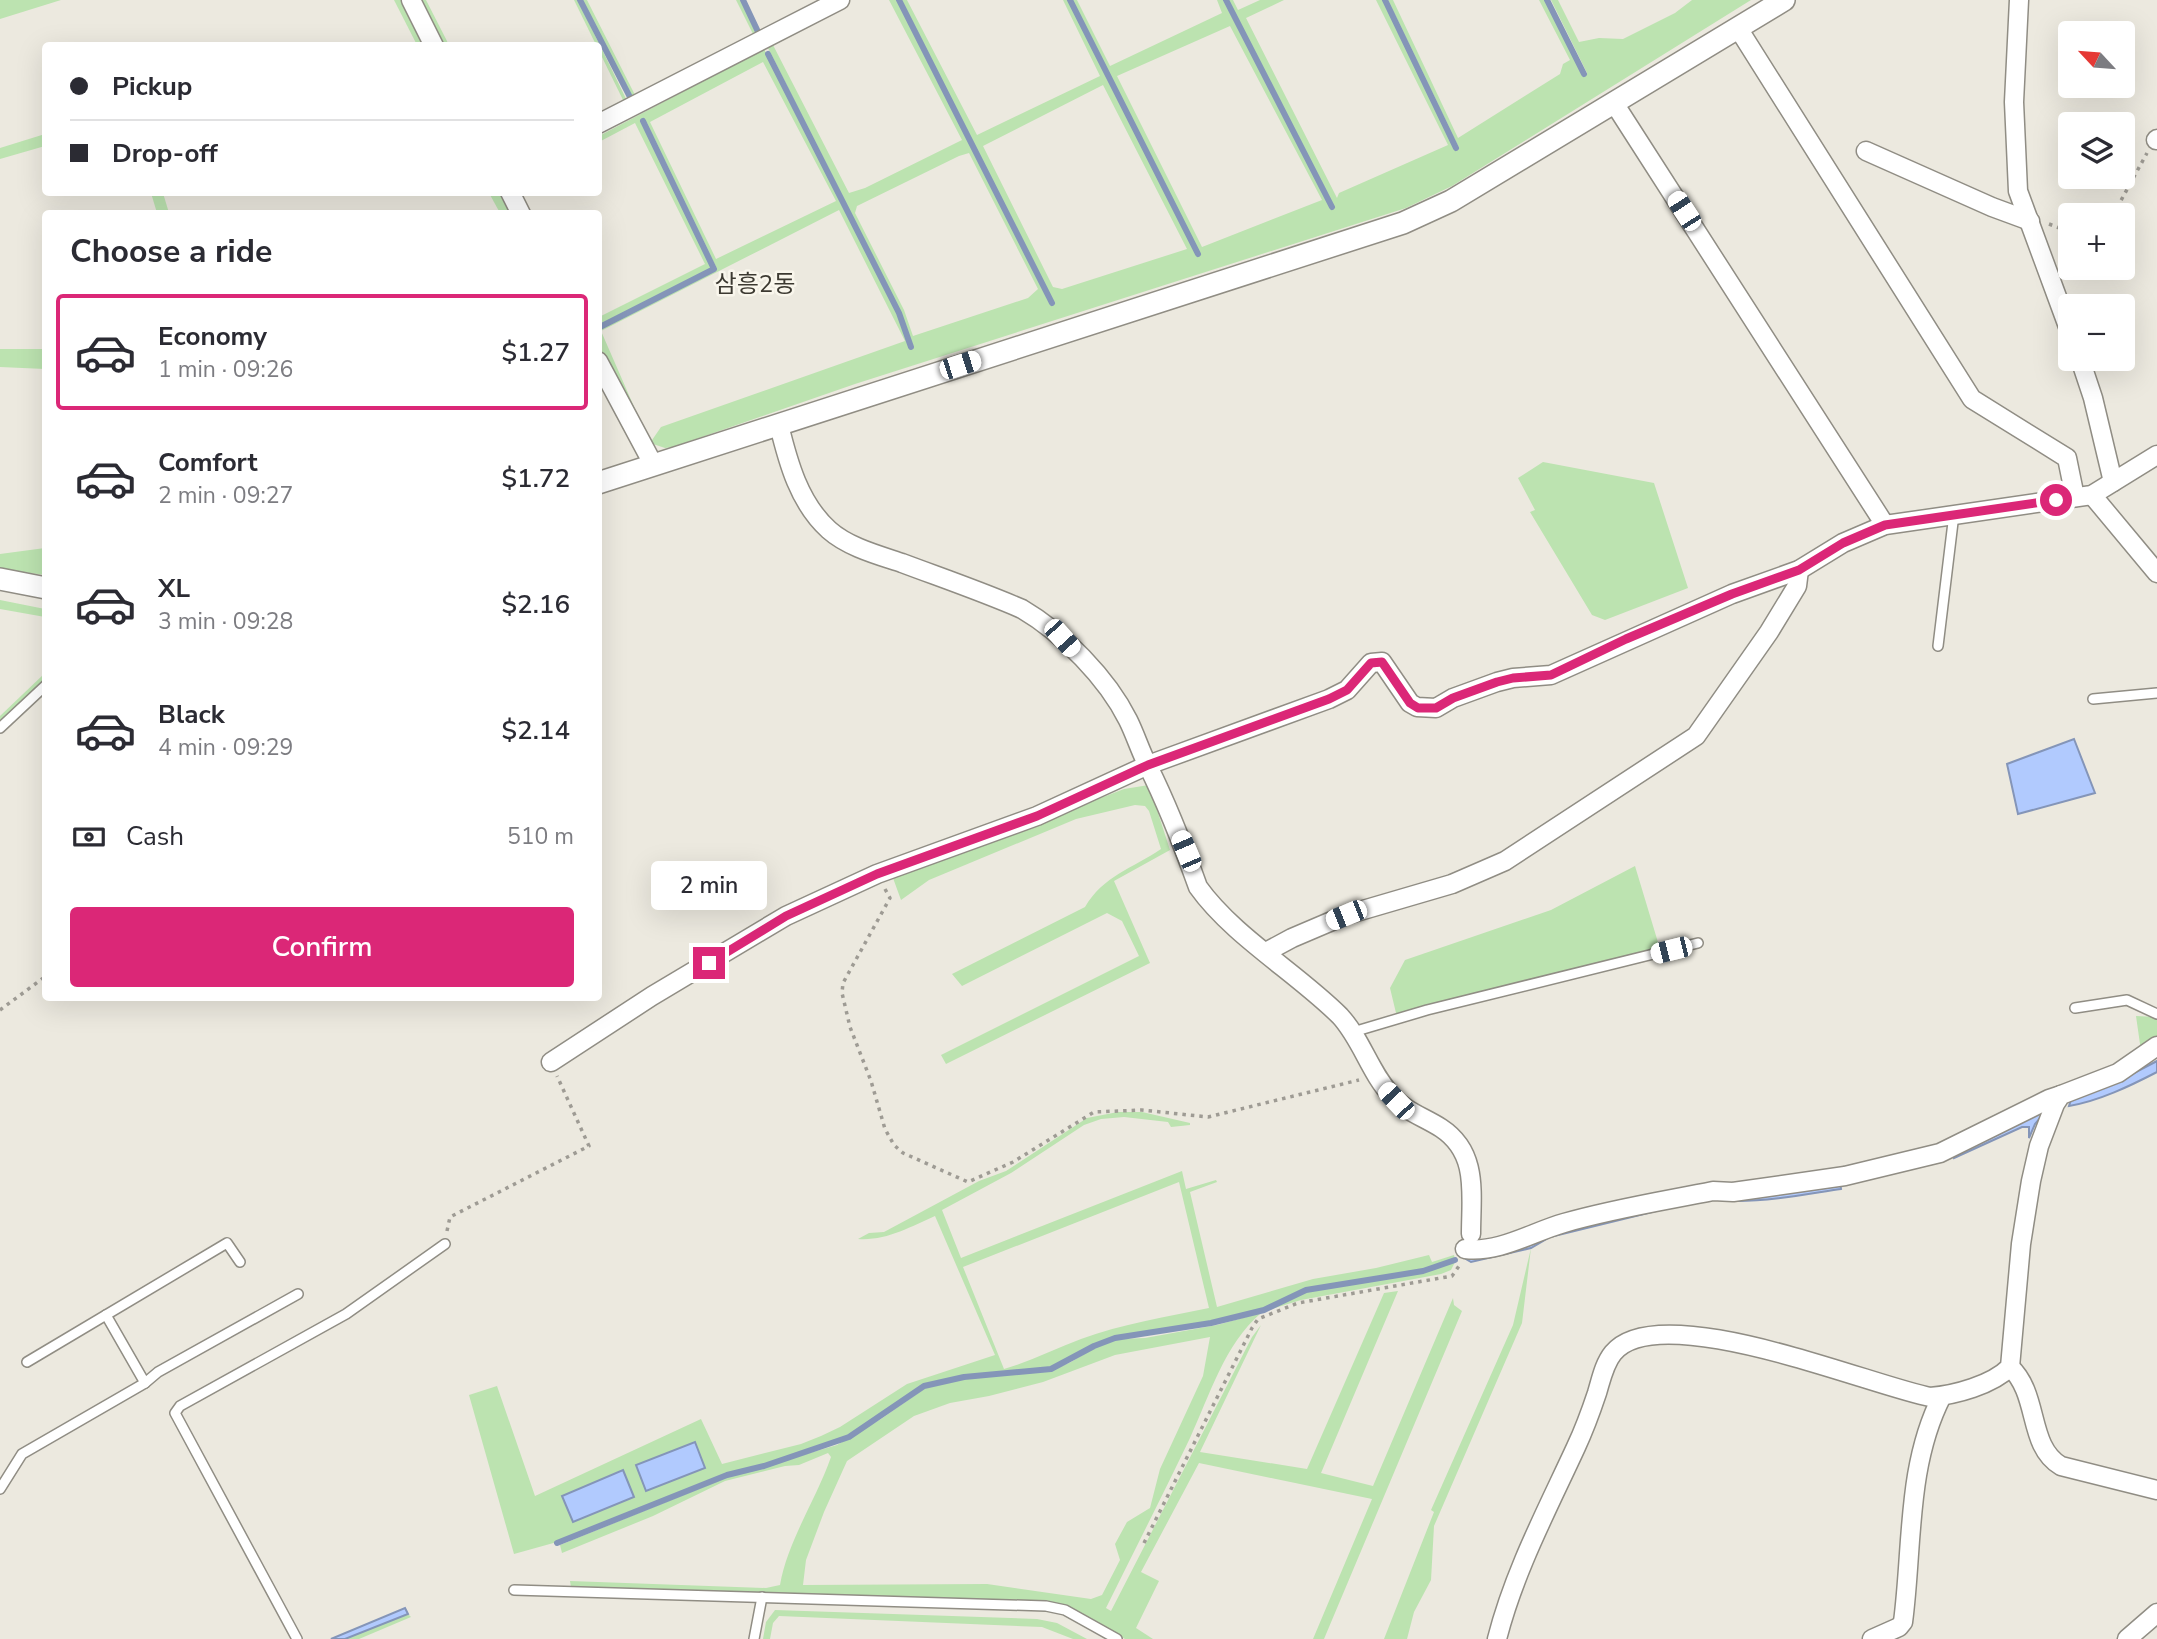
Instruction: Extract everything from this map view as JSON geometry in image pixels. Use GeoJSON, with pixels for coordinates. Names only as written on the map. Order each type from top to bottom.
{"type":"FeatureCollection","features":[{"type":"Feature","properties":{"kind":"street"},"geometry":{"type":"LineString","coordinates":[[411,0],[432,42]]}},
{"type":"Feature","properties":{"kind":"street"},"geometry":{"type":"LineString","coordinates":[[602,122],[840,0]]}},
{"type":"Feature","properties":{"kind":"street"},"geometry":{"type":"LineString","coordinates":[[602,482],[1403,223],[1451,201],[1784,0]]}},
{"type":"Feature","properties":{"kind":"street"},"geometry":{"type":"LineString","coordinates":[[2019,0],[2014,102],[2018,191],[2058,298]]}},
{"type":"Feature","properties":{"kind":"street"},"geometry":{"type":"LineString","coordinates":[[1738,28],[1972,398],[2067,458],[2083,496],[2157,573]]}},
{"type":"Feature","properties":{"kind":"street"},"geometry":{"type":"LineString","coordinates":[[1614,103],[1885,525]]}},
{"type":"Feature","properties":{"kind":"street"},"geometry":{"type":"LineString","coordinates":[[1866,151],[2030,221]]}},
{"type":"Feature","properties":{"kind":"street"},"geometry":{"type":"LineString","coordinates":[[602,368],[653,464]]}},
{"type":"Feature","properties":{"kind":"street"},"geometry":{"type":"LineString","coordinates":[[2084,371],[2113,482]]}},
{"type":"Feature","properties":{"kind":"street"},"geometry":{"type":"LineString","coordinates":[[779,425],[796,481],[810,507],[830,531],[869,552],[1014,606],[1044,623],[1062,638],[1108,689],[1128,719],[1157,781],[1198,887],[1222,915],[1302,982],[1353,1032],[1386,1090],[1396,1101],[1406,1110],[1440,1127],[1466,1153],[1470,1169],[1468,1242],[1474,1250],[1521,1241],[1563,1223],[1713,1191],[1732,1192],[1845,1175],[1940,1153],[2049,1099],[2118,1073],[2157,1046]]}},
{"type":"Feature","properties":{"kind":"street"},"geometry":{"type":"LineString","coordinates":[[551,1062],[652,996],[786,916],[877,874],[1037,816],[1148,765],[1329,699],[1347,690],[1371,663],[1382,662],[1410,703],[1418,708],[1436,708],[1453,698],[1497,682],[1551,675],[1626,639],[1732,594],[1799,570],[1843,543],[1885,525],[2083,496],[2113,482],[2157,455]]}},
{"type":"Feature","properties":{"kind":"street"},"geometry":{"type":"LineString","coordinates":[[1266,952],[1346,915],[1452,884],[1505,861],[1696,736],[1769,632],[1797,586],[1799,570]]}},
{"type":"Feature","properties":{"kind":"street"},"geometry":{"type":"LineString","coordinates":[[0,579],[42,587]]}},
{"type":"Feature","properties":{"kind":"street"},"geometry":{"type":"LineString","coordinates":[[1497,1639],[1514,1581],[1582,1434],[1604,1370],[1613,1353],[1626,1343],[1643,1336],[1695,1336],[1809,1361],[1930,1397],[1942,1396],[2002,1375],[2010,1367],[2021,1244],[2031,1181],[2039,1146],[2055,1104],[2061,1096]]}},
{"type":"Feature","properties":{"kind":"street"},"geometry":{"type":"LineString","coordinates":[[2010,1367],[2021,1377],[2048,1458],[2061,1466],[2157,1490]]}},
{"type":"Feature","properties":{"kind":"street"},"geometry":{"type":"LineString","coordinates":[[1872,1639],[1899,1628],[1903,1622],[1908,1584],[1912,1503],[1921,1460],[1942,1396]]}},
{"type":"Feature","properties":{"kind":"street"},"geometry":{"type":"LineString","coordinates":[[2127,1639],[2157,1613]]}},
{"type":"Feature","properties":{"kind":"lane"},"geometry":{"type":"LineString","coordinates":[[1938,646],[1954,514]]}},
{"type":"Feature","properties":{"kind":"lane"},"geometry":{"type":"LineString","coordinates":[[0,728],[42,689]]}},
{"type":"Feature","properties":{"kind":"lane"},"geometry":{"type":"LineString","coordinates":[[2093,699],[2157,693]]}},
{"type":"Feature","properties":{"kind":"lane"},"geometry":{"type":"LineString","coordinates":[[1353,1032],[1427,1010],[1699,943]]}},
{"type":"Feature","properties":{"kind":"lane"},"geometry":{"type":"LineString","coordinates":[[2075,1008],[2127,1000],[2157,1014]]}},
{"type":"Feature","properties":{"kind":"lane"},"geometry":{"type":"LineString","coordinates":[[27,1362],[227,1243],[240,1262]]}},
{"type":"Feature","properties":{"kind":"lane"},"geometry":{"type":"LineString","coordinates":[[297,1639],[175,1413],[180,1406],[346,1314],[445,1244]]}},
{"type":"Feature","properties":{"kind":"lane"},"geometry":{"type":"LineString","coordinates":[[0,1489],[22,1454],[298,1294]]}},
{"type":"Feature","properties":{"kind":"lane"},"geometry":{"type":"LineString","coordinates":[[106,1315],[145,1382]]}},
{"type":"Feature","properties":{"kind":"lane"},"geometry":{"type":"LineString","coordinates":[[514,1590],[1046,1606],[1065,1610],[1117,1639]]}},
{"type":"Feature","properties":{"kind":"lane"},"geometry":{"type":"LineString","coordinates":[[754,1639],[762,1597]]}},
{"type":"Feature","properties":{"kind":"path"},"geometry":{"type":"LineString","coordinates":[[2120,203],[2156,140]]}},
{"type":"Feature","properties":{"kind":"path"},"geometry":{"type":"LineString","coordinates":[[877,874],[890,898],[843,983],[842,993],[850,1027],[871,1081],[885,1129],[894,1144],[903,1153],[968,1182],[1013,1162],[1094,1112],[1142,1110],[1208,1117],[1356,1081],[1377,1072]]}},
{"type":"Feature","properties":{"kind":"path"},"geometry":{"type":"LineString","coordinates":[[0,1010],[42,979]]}},
{"type":"Feature","properties":{"kind":"path"},"geometry":{"type":"LineString","coordinates":[[445,1244],[450,1217],[589,1146],[551,1062]]}},
{"type":"Feature","properties":{"kind":"path"},"geometry":{"type":"LineString","coordinates":[[1144,1543],[1258,1319],[1298,1303],[1452,1276],[1460,1264],[1468,1242]]}},
{"type":"Feature","properties":{"kind":"green space"},"geometry":{"type":"Polygon","coordinates":[[[0,0],[61,0],[0,19],[0,0]]]}},
{"type":"Feature","properties":{"kind":"green space"},"geometry":{"type":"Polygon","coordinates":[[[394,0],[407,0],[428,42],[415,42],[394,0]]]}},
{"type":"Feature","properties":{"kind":"green space"},"geometry":{"type":"Polygon","coordinates":[[[417,0],[426,0],[447,42],[438,42],[417,0]]]}},
{"type":"Feature","properties":{"kind":"green space"},"geometry":{"type":"Polygon","coordinates":[[[574,0],[578,0],[598,42],[595,42],[574,0]]]}},
{"type":"Feature","properties":{"kind":"green space"},"geometry":{"type":"Polygon","coordinates":[[[582,0],[587,0],[635,95],[753,34],[736,0],[741,0],[760,39],[635,104],[582,0]]]}},
{"type":"Feature","properties":{"kind":"green space"},"geometry":{"type":"Polygon","coordinates":[[[889,0],[898,0],[1052,305],[1054,303],[901,0],[907,0],[977,135],[1100,76],[1063,0],[1069,0],[1197,255],[1199,254],[1072,0],[1077,0],[1110,66],[1222,13],[1217,0],[1223,0],[1332,209],[1335,208],[1228,0],[1233,0],[1238,10],[1260,0],[1284,0],[1246,18],[1337,198],[1339,193],[1448,145],[1376,0],[1383,0],[1456,151],[1459,148],[1388,0],[1393,0],[1458,138],[1560,74],[1563,64],[1570,60],[1539,0],[1545,0],[1583,76],[1587,73],[1551,0],[1558,0],[1579,42],[1599,38],[1623,39],[1675,13],[1692,0],[1751,0],[1452,186],[1406,208],[855,384],[673,447],[665,448],[650,443],[661,427],[905,341],[839,210],[602,330],[602,327],[717,269],[647,123],[644,122],[712,268],[602,324],[602,316],[705,264],[635,123],[602,140],[602,134],[764,49],[860,234],[911,349],[914,348],[901,312],[768,48],[773,45],[849,193],[865,188],[962,140],[889,0]],[[1230,26],[1117,76],[1202,247],[1322,200],[1230,26]],[[763,62],[650,122],[716,259],[836,201],[763,62]],[[1103,85],[983,146],[1053,287],[1062,289],[1187,249],[1103,85]],[[969,153],[857,206],[855,213],[904,310],[913,336],[1028,298],[1038,289],[969,153]]]}},
{"type":"Feature","properties":{"kind":"green space"},"geometry":{"type":"Polygon","coordinates":[[[602,49],[630,107],[624,102],[602,57],[602,49]]]}},
{"type":"Feature","properties":{"kind":"green space"},"geometry":{"type":"Polygon","coordinates":[[[42,135],[42,147],[0,159],[0,148],[42,135]]]}},
{"type":"Feature","properties":{"kind":"green space"},"geometry":{"type":"Polygon","coordinates":[[[152,196],[164,196],[168,210],[156,210],[152,196]]]}},
{"type":"Feature","properties":{"kind":"green space"},"geometry":{"type":"Polygon","coordinates":[[[491,196],[504,196],[511,210],[498,210],[491,196]]]}},
{"type":"Feature","properties":{"kind":"green space"},"geometry":{"type":"Polygon","coordinates":[[[602,333],[642,425],[640,433],[602,358],[602,333]]]}},
{"type":"Feature","properties":{"kind":"green space"},"geometry":{"type":"Polygon","coordinates":[[[0,349],[42,349],[42,369],[0,367],[0,349]]]}},
{"type":"Feature","properties":{"kind":"green space"},"geometry":{"type":"Polygon","coordinates":[[[1543,462],[1654,483],[1688,588],[1605,620],[1592,615],[1530,512],[1535,510],[1518,478],[1543,462]]]}},
{"type":"Feature","properties":{"kind":"green space"},"geometry":{"type":"Polygon","coordinates":[[[42,548],[42,575],[0,569],[0,554],[42,548]]]}},
{"type":"Feature","properties":{"kind":"green space"},"geometry":{"type":"Polygon","coordinates":[[[0,600],[42,608],[42,616],[0,609],[0,600]]]}},
{"type":"Feature","properties":{"kind":"green space"},"geometry":{"type":"Polygon","coordinates":[[[42,676],[42,686],[0,725],[0,716],[42,676]]]}},
{"type":"Feature","properties":{"kind":"green space"},"geometry":{"type":"Polygon","coordinates":[[[1149,785],[1170,850],[1114,881],[1150,963],[946,1064],[941,1055],[1139,956],[1122,921],[1107,913],[962,986],[952,974],[1085,907],[1092,896],[1110,880],[1161,849],[1149,811],[1145,806],[1135,805],[1076,819],[929,880],[901,900],[893,878],[1124,789],[1149,785]]]}},
{"type":"Feature","properties":{"kind":"green space"},"geometry":{"type":"Polygon","coordinates":[[[1635,866],[1660,949],[1401,1014],[1396,1013],[1390,988],[1405,960],[1551,910],[1635,866]]]}},
{"type":"Feature","properties":{"kind":"green space"},"geometry":{"type":"Polygon","coordinates":[[[2136,1016],[2157,1017],[2157,1038],[2141,1051],[2136,1016]]]}},
{"type":"Feature","properties":{"kind":"green space"},"geometry":{"type":"Polygon","coordinates":[[[1118,1112],[1142,1112],[1190,1125],[1171,1127],[1168,1122],[1124,1117],[1101,1119],[1084,1125],[1011,1173],[942,1210],[961,1258],[1182,1171],[1186,1189],[1216,1180],[1217,1182],[1190,1192],[1217,1307],[1313,1279],[1429,1255],[1432,1262],[1454,1255],[1455,1259],[1422,1270],[1306,1288],[1264,1308],[1211,1322],[1115,1337],[1051,1367],[964,1375],[924,1385],[848,1436],[764,1465],[727,1474],[557,1542],[514,1554],[469,1395],[497,1386],[535,1496],[701,1419],[722,1464],[801,1444],[821,1436],[840,1427],[907,1384],[995,1355],[935,1216],[888,1236],[858,1239],[869,1233],[884,1232],[979,1181],[1006,1171],[1087,1118],[1118,1112]],[[1179,1182],[963,1267],[1004,1369],[1097,1334],[1209,1308],[1179,1182]]]}},
{"type":"Feature","properties":{"kind":"green space"},"geometry":{"type":"Polygon","coordinates":[[[1531,1248],[1522,1323],[1434,1526],[1431,1580],[1414,1612],[1407,1639],[1384,1639],[1434,1512],[1431,1510],[1513,1325],[1531,1248]]]}},
{"type":"Feature","properties":{"kind":"green space"},"geometry":{"type":"Polygon","coordinates":[[[1455,1262],[1451,1270],[1441,1274],[1301,1300],[1265,1311],[1307,1291],[1424,1273],[1455,1262]]]}},
{"type":"Feature","properties":{"kind":"green space"},"geometry":{"type":"Polygon","coordinates":[[[1398,1291],[1321,1473],[1373,1486],[1453,1298],[1454,1305],[1462,1311],[1324,1639],[1313,1639],[1372,1499],[1199,1463],[1141,1572],[1159,1581],[1136,1628],[1153,1639],[1125,1639],[1067,1607],[571,1587],[570,1581],[766,1588],[780,1585],[789,1552],[831,1457],[828,1453],[799,1465],[725,1481],[653,1516],[562,1553],[560,1545],[728,1477],[837,1445],[927,1387],[965,1379],[1051,1371],[1096,1347],[1118,1339],[1145,1338],[1217,1325],[1261,1313],[1237,1340],[1219,1371],[1190,1438],[1106,1608],[1111,1611],[1252,1337],[1261,1325],[1200,1452],[1307,1469],[1384,1293],[1398,1291]],[[1210,1337],[1115,1355],[1043,1382],[950,1403],[914,1416],[847,1461],[806,1560],[803,1585],[987,1584],[1091,1599],[1102,1595],[1120,1560],[1115,1544],[1127,1522],[1150,1508],[1160,1469],[1203,1376],[1210,1337]]]}},
{"type":"Feature","properties":{"kind":"green space"},"geometry":{"type":"Polygon","coordinates":[[[775,1610],[1037,1619],[1057,1623],[1087,1639],[1073,1639],[1042,1627],[779,1616],[773,1623],[770,1639],[763,1639],[766,1622],[775,1610]]]}},
{"type":"Feature","properties":{"kind":"green space"},"geometry":{"type":"Polygon","coordinates":[[[408,1614],[411,1617],[359,1639],[345,1639],[408,1614]]]}},
{"type":"Feature","properties":{"kind":"water"},"geometry":{"type":"Polygon","coordinates":[[[2074,739],[2095,793],[2018,814],[2007,764],[2074,739]]]}},
{"type":"Feature","properties":{"kind":"water"},"geometry":{"type":"Polygon","coordinates":[[[2157,1061],[2157,1072],[2103,1097],[2069,1106],[2071,1100],[2113,1084],[2157,1061]]]}},
{"type":"Feature","properties":{"kind":"water"},"geometry":{"type":"Polygon","coordinates":[[[2043,1108],[2046,1111],[2035,1124],[2029,1138],[2029,1127],[2022,1127],[1954,1158],[1953,1154],[2043,1108]]]}},
{"type":"Feature","properties":{"kind":"water"},"geometry":{"type":"Polygon","coordinates":[[[1840,1182],[1841,1189],[1776,1199],[1705,1199],[1550,1237],[1531,1248],[1471,1262],[1466,1259],[1467,1256],[1535,1236],[1717,1194],[1840,1182]]]}},
{"type":"Feature","properties":{"kind":"water"},"geometry":{"type":"Polygon","coordinates":[[[695,1442],[705,1468],[646,1491],[636,1465],[695,1442]]]}},
{"type":"Feature","properties":{"kind":"water"},"geometry":{"type":"Polygon","coordinates":[[[623,1470],[634,1497],[573,1522],[562,1496],[623,1470]]]}},
{"type":"Feature","properties":{"kind":"water"},"geometry":{"type":"Polygon","coordinates":[[[405,1608],[408,1614],[345,1639],[331,1639],[405,1608]]]}},
{"type":"Feature","properties":{"kind":"waterway"},"geometry":{"type":"LineString","coordinates":[[580,0],[602,42]]}},
{"type":"Feature","properties":{"kind":"waterway"},"geometry":{"type":"LineString","coordinates":[[743,0],[760,36]]}},
{"type":"Feature","properties":{"kind":"waterway"},"geometry":{"type":"LineString","coordinates":[[899,0],[1052,303]]}},
{"type":"Feature","properties":{"kind":"waterway"},"geometry":{"type":"LineString","coordinates":[[1070,0],[1198,254]]}},
{"type":"Feature","properties":{"kind":"waterway"},"geometry":{"type":"LineString","coordinates":[[1226,0],[1332,207]]}},
{"type":"Feature","properties":{"kind":"waterway"},"geometry":{"type":"LineString","coordinates":[[1385,0],[1456,148]]}},
{"type":"Feature","properties":{"kind":"waterway"},"geometry":{"type":"LineString","coordinates":[[1547,0],[1584,74]]}},
{"type":"Feature","properties":{"kind":"waterway"},"geometry":{"type":"LineString","coordinates":[[602,43],[633,103]]}},
{"type":"Feature","properties":{"kind":"waterway"},"geometry":{"type":"LineString","coordinates":[[768,54],[899,313],[911,347]]}},
{"type":"Feature","properties":{"kind":"waterway"},"geometry":{"type":"LineString","coordinates":[[602,326],[714,269],[643,121]]}},
{"type":"Feature","properties":{"kind":"waterway"},"geometry":{"type":"LineString","coordinates":[[557,1543],[727,1475],[764,1466],[849,1437],[924,1386],[964,1377],[1051,1369],[1115,1338],[1211,1323],[1264,1310],[1306,1290],[1423,1271],[1455,1260]]}},
{"type":"Feature","properties":{"kind":"district","name":"삼흥2동"},"geometry":{"type":"Point","coordinates":[755,284]}},
{"type":"Feature","properties":{"kind":"route"},"geometry":{"type":"LineString","coordinates":[[709,963],[786,916],[877,874],[1037,816],[1148,765],[1329,699],[1347,690],[1371,663],[1382,662],[1410,703],[1418,708],[1436,708],[1453,698],[1497,682],[1551,675],[1626,639],[1732,594],[1799,570],[1843,543],[1885,525],[2056,500]]}}]}
